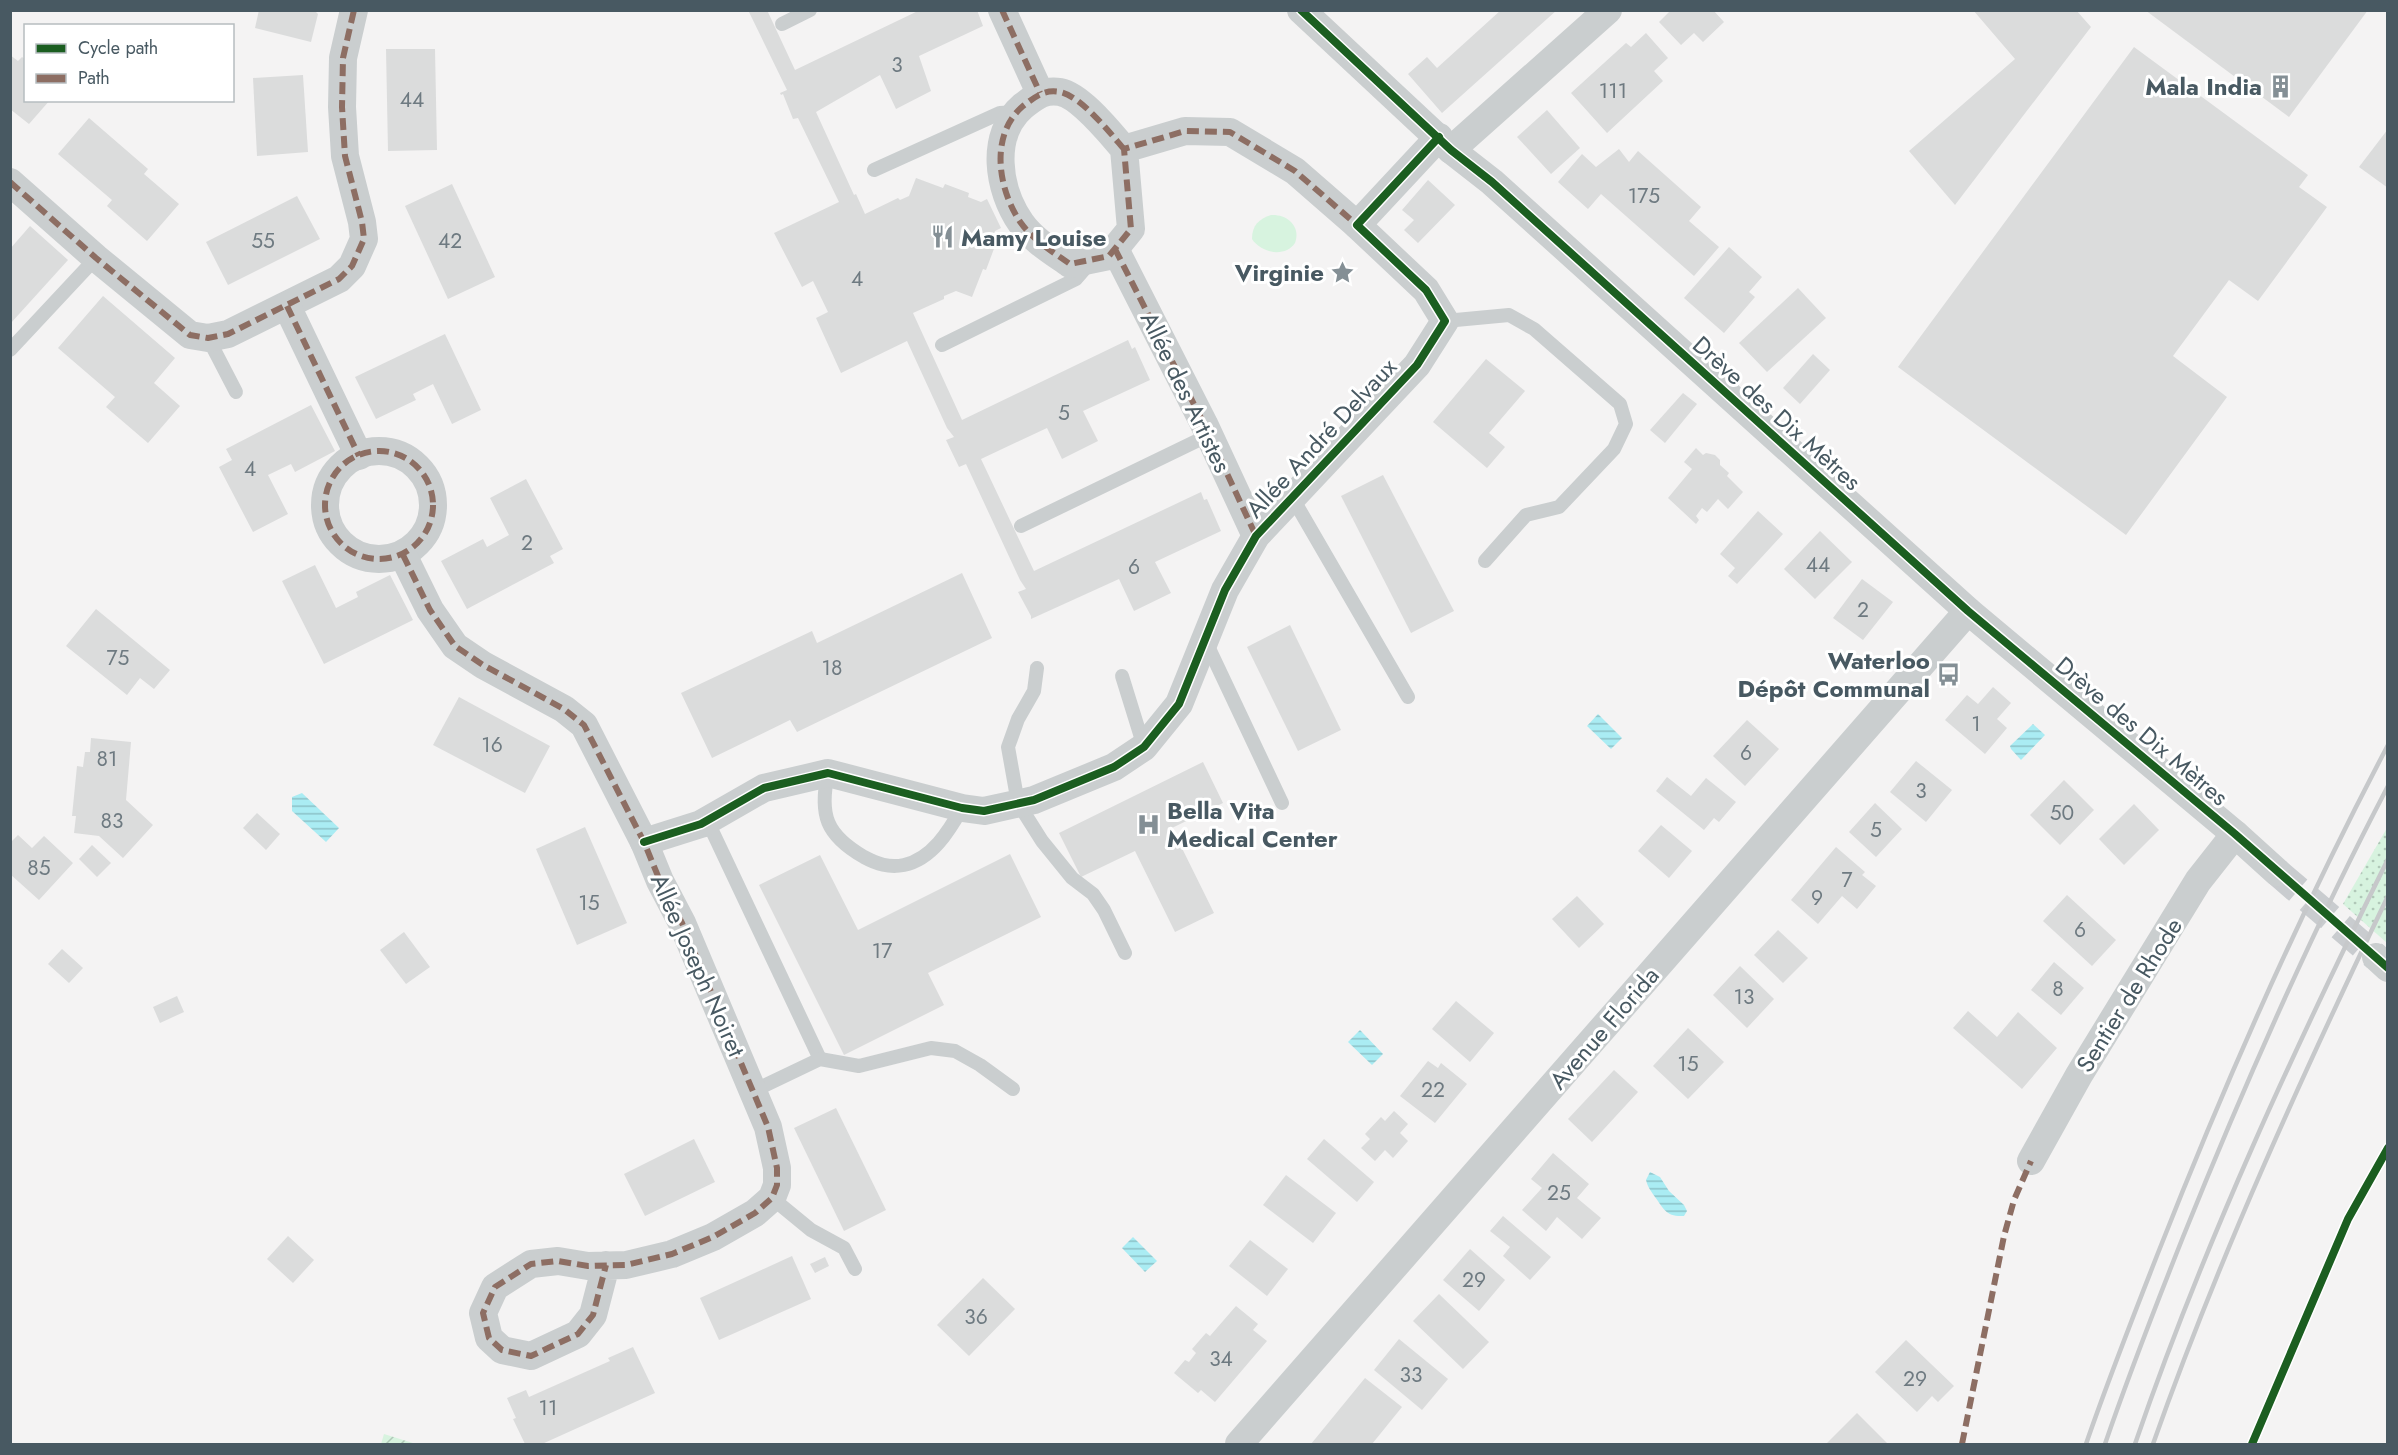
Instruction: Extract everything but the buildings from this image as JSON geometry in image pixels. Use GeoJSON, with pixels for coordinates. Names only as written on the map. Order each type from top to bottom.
{"type":"FeatureCollection","features":[{"type":"Feature","properties":{"kind":"street"},"geometry":{"type":"LineString","coordinates":[[14,193],[190,334],[208,338],[228,334],[339,279],[352,266],[364,240],[362,222],[345,156],[342,107],[343,58],[354,10]]}},
{"type":"Feature","properties":{"kind":"street"},"geometry":{"type":"LineString","coordinates":[[1002,10],[1040,93]]}},
{"type":"Feature","properties":{"kind":"street","name":"Drève des Dix Mètres"},"geometry":{"type":"LineString","coordinates":[[1301,10],[1445,143],[1492,182],[1968,611],[2235,834],[2277,872]]}},
{"type":"Feature","properties":{"kind":"street"},"geometry":{"type":"LineString","coordinates":[[1357,225],[1445,143],[1608,10]]}},
{"type":"Feature","properties":{"kind":"street"},"geometry":{"type":"LineString","coordinates":[[1061,92],[1088,109],[1124,149],[1131,230],[1104,254],[1070,264],[1044,246],[1021,223],[1003,185],[1000,154],[1004,132],[1017,111],[1040,93],[1061,92]]}},
{"type":"Feature","properties":{"kind":"street"},"geometry":{"type":"LineString","coordinates":[[1124,149],[1185,131],[1230,132],[1294,171],[1357,225],[1426,290],[1445,321]]}},
{"type":"Feature","properties":{"kind":"street","name":"Allée des Artistes"},"geometry":{"type":"LineString","coordinates":[[1104,254],[1209,435],[1256,536]]}},
{"type":"Feature","properties":{"kind":"street"},"geometry":{"type":"LineString","coordinates":[[287,306],[359,456]]}},
{"type":"Feature","properties":{"kind":"street","name":"Allée André Delvaux"},"geometry":{"type":"LineString","coordinates":[[644,842],[707,820],[764,788],[828,773],[962,808],[984,811],[1034,800],[1114,767],[1144,747],[1179,704],[1206,642],[1225,590],[1256,536],[1417,365],[1445,321]]}},
{"type":"Feature","properties":{"kind":"street"},"geometry":{"type":"LineString","coordinates":[[388,450],[412,462],[429,483],[434,510],[424,537],[402,555],[381,560],[359,556],[340,544],[328,526],[324,504],[329,482],[342,464],[359,456],[388,450]]}},
{"type":"Feature","properties":{"kind":"street","name":"Allée Joseph Noiret"},"geometry":{"type":"LineString","coordinates":[[402,555],[430,610],[455,646],[564,709],[584,725],[682,922],[768,1127],[777,1168],[777,1185],[772,1198]]}},
{"type":"Feature","properties":{"kind":"street","name":"Avenue Florida"},"geometry":{"type":"LineString","coordinates":[[1239,1444],[1968,611]]}},
{"type":"Feature","properties":{"kind":"street","name":"Sentier de Rhode"},"geometry":{"type":"LineString","coordinates":[[2031,1161],[2079,1075],[2198,881],[2235,834]]}},
{"type":"Feature","properties":{"kind":"street"},"geometry":{"type":"LineString","coordinates":[[606,1265],[626,1265],[672,1254],[713,1237],[755,1213],[772,1198]]}},
{"type":"Feature","properties":{"kind":"lane"},"geometry":{"type":"LineString","coordinates":[[782,24],[810,10]]}},
{"type":"Feature","properties":{"kind":"lane"},"geometry":{"type":"LineString","coordinates":[[874,170],[1000,113],[1017,111]]}},
{"type":"Feature","properties":{"kind":"lane"},"geometry":{"type":"LineString","coordinates":[[942,345],[1076,279],[1104,254]]}},
{"type":"Feature","properties":{"kind":"lane"},"geometry":{"type":"LineString","coordinates":[[10,350],[96,258]]}},
{"type":"Feature","properties":{"kind":"lane"},"geometry":{"type":"LineString","coordinates":[[1445,321],[1509,315],[1526,324],[1620,404],[1626,424],[1614,449],[1559,507],[1526,515],[1485,561]]}},
{"type":"Feature","properties":{"kind":"lane"},"geometry":{"type":"LineString","coordinates":[[208,338],[236,392]]}},
{"type":"Feature","properties":{"kind":"lane"},"geometry":{"type":"LineString","coordinates":[[1021,526],[1209,435]]}},
{"type":"Feature","properties":{"kind":"lane"},"geometry":{"type":"LineString","coordinates":[[1292,497],[1408,697]]}},
{"type":"Feature","properties":{"kind":"lane"},"geometry":{"type":"LineString","coordinates":[[1206,642],[1282,803]]}},
{"type":"Feature","properties":{"kind":"lane"},"geometry":{"type":"LineString","coordinates":[[1037,668],[1034,691],[1018,719],[1008,747],[1018,803],[1042,841],[1071,878],[1093,894],[1099,902],[1125,953]]}},
{"type":"Feature","properties":{"kind":"lane"},"geometry":{"type":"LineString","coordinates":[[1122,676],[1144,747]]}},
{"type":"Feature","properties":{"kind":"lane"},"geometry":{"type":"LineString","coordinates":[[828,773],[823,795],[829,826],[845,846],[880,865],[904,865],[925,855],[947,835],[962,808]]}},
{"type":"Feature","properties":{"kind":"lane"},"geometry":{"type":"LineString","coordinates":[[707,820],[820,1059]]}},
{"type":"Feature","properties":{"kind":"lane"},"geometry":{"type":"LineString","coordinates":[[753,1091],[820,1059],[859,1066],[931,1048],[955,1051],[980,1065],[1013,1089]]}},
{"type":"Feature","properties":{"kind":"lane"},"geometry":{"type":"LineString","coordinates":[[772,1198],[811,1230],[844,1248],[855,1269]]}},
{"type":"Feature","properties":{"kind":"green space"},"geometry":{"type":"Polygon","coordinates":[[[1271,215],[1288,219],[1295,227],[1295,243],[1285,251],[1273,252],[1261,248],[1252,239],[1257,223],[1271,215]]]}},
{"type":"Feature","properties":{"kind":"green space"},"geometry":{"type":"Polygon","coordinates":[[[2387,828],[2387,943],[2343,904],[2387,828]]]}},
{"type":"Feature","properties":{"kind":"green space"},"geometry":{"type":"Polygon","coordinates":[[[384,1434],[416,1444],[381,1444],[384,1434]]]}},
{"type":"Feature","properties":{"kind":"water"},"geometry":{"type":"Polygon","coordinates":[[[1598,714],[1622,738],[1611,749],[1587,726],[1598,714]]]}},
{"type":"Feature","properties":{"kind":"water"},"geometry":{"type":"Polygon","coordinates":[[[2033,724],[2045,735],[2021,760],[2010,746],[2033,724]]]}},
{"type":"Feature","properties":{"kind":"water"},"geometry":{"type":"Polygon","coordinates":[[[302,793],[339,828],[326,842],[292,811],[292,797],[302,793]]]}},
{"type":"Feature","properties":{"kind":"water"},"geometry":{"type":"Polygon","coordinates":[[[1360,1030],[1383,1054],[1372,1065],[1348,1042],[1360,1030]]]}},
{"type":"Feature","properties":{"kind":"water"},"geometry":{"type":"Polygon","coordinates":[[[1650,1172],[1660,1177],[1669,1191],[1684,1205],[1687,1211],[1684,1216],[1669,1214],[1663,1209],[1647,1183],[1650,1172]]]}},
{"type":"Feature","properties":{"kind":"water"},"geometry":{"type":"Polygon","coordinates":[[[1133,1237],[1157,1261],[1145,1272],[1122,1248],[1133,1237]]]}},
{"type":"Feature","properties":{"kind":"tunnel"},"geometry":{"type":"LineString","coordinates":[[2277,872],[2376,957]]}},
{"type":"Feature","properties":{"kind":"railway"},"geometry":{"type":"LineString","coordinates":[[2086,1444],[2158,1253],[2210,1124],[2295,933],[2388,745]]}},
{"type":"Feature","properties":{"kind":"railway"},"geometry":{"type":"LineString","coordinates":[[2105,1444],[2206,1179],[2255,1065],[2332,897],[2388,786]]}},
{"type":"Feature","properties":{"kind":"railway"},"geometry":{"type":"LineString","coordinates":[[2135,1444],[2190,1295],[2252,1148],[2388,859]]}},
{"type":"Feature","properties":{"kind":"railway"},"geometry":{"type":"LineString","coordinates":[[2153,1444],[2205,1305],[2263,1167],[2388,896]]}},
{"type":"Feature","properties":{"kind":"marked path"},"geometry":{"type":"LineString","coordinates":[[10,182],[96,258],[190,335],[208,338],[228,334],[339,279],[352,266],[364,239],[362,222],[345,156],[342,107],[343,58],[354,10]]}},
{"type":"Feature","properties":{"kind":"marked path"},"geometry":{"type":"LineString","coordinates":[[1002,10],[1040,93]]}},
{"type":"Feature","properties":{"kind":"marked path"},"geometry":{"type":"LineString","coordinates":[[1124,149],[1077,100],[1054,91],[1044,93],[1023,106],[1012,118],[1005,132],[1001,147],[1001,163],[1007,195],[1013,210],[1031,235],[1070,264],[1109,256],[1131,229],[1124,149],[1185,131],[1230,132],[1295,171],[1357,225]]}},
{"type":"Feature","properties":{"kind":"marked path"},"geometry":{"type":"LineString","coordinates":[[1115,249],[1204,424],[1256,536]]}},
{"type":"Feature","properties":{"kind":"marked path"},"geometry":{"type":"LineString","coordinates":[[287,306],[359,456]]}},
{"type":"Feature","properties":{"kind":"marked path"},"geometry":{"type":"LineString","coordinates":[[379,451],[400,455],[417,467],[429,484],[433,505],[429,526],[417,543],[400,555],[379,559],[358,555],[341,543],[329,526],[325,505],[329,484],[341,467],[358,455],[379,451]]}},
{"type":"Feature","properties":{"kind":"marked path"},"geometry":{"type":"LineString","coordinates":[[403,555],[430,610],[455,646],[483,665],[564,709],[584,725],[644,842],[660,881],[682,923],[768,1127],[777,1168],[777,1185],[772,1198],[755,1213],[713,1237],[672,1254],[626,1265],[588,1266],[558,1261],[531,1264],[495,1287],[483,1313],[489,1338],[502,1350],[531,1356],[578,1334],[593,1315],[606,1265]]}},
{"type":"Feature","properties":{"kind":"marked path"},"geometry":{"type":"LineString","coordinates":[[1962,1444],[2004,1236],[2014,1200],[2031,1161]]}},
{"type":"Feature","properties":{"kind":"cycle path"},"geometry":{"type":"LineString","coordinates":[[1301,10],[1451,150],[1492,182],[1968,611],[2235,834],[2388,968]]}},
{"type":"Feature","properties":{"kind":"cycle path"},"geometry":{"type":"LineString","coordinates":[[644,842],[701,824],[764,788],[828,773],[962,808],[984,811],[1034,800],[1114,767],[1144,747],[1179,704],[1225,590],[1256,536],[1417,365],[1445,321],[1426,290],[1357,225],[1439,137]]}},
{"type":"Feature","properties":{"kind":"cycle path"},"geometry":{"type":"LineString","coordinates":[[2252,1444],[2348,1219],[2388,1148]]}},
{"type":"Feature","properties":{"kind":"place","name":"Mala India"},"geometry":{"type":"Point","coordinates":[2280,86]}},
{"type":"Feature","properties":{"kind":"place","name":"Mamy Louise"},"geometry":{"type":"Point","coordinates":[943,237]}},
{"type":"Feature","properties":{"kind":"place","name":"Virginie"},"geometry":{"type":"Point","coordinates":[1342,272]}},
{"type":"Feature","properties":{"kind":"place","name":"Waterloo Dépôt Communal"},"geometry":{"type":"Point","coordinates":[1948,674]}},
{"type":"Feature","properties":{"kind":"place","name":"Bella Vita Medical Center"},"geometry":{"type":"Point","coordinates":[1149,824]}}]}
